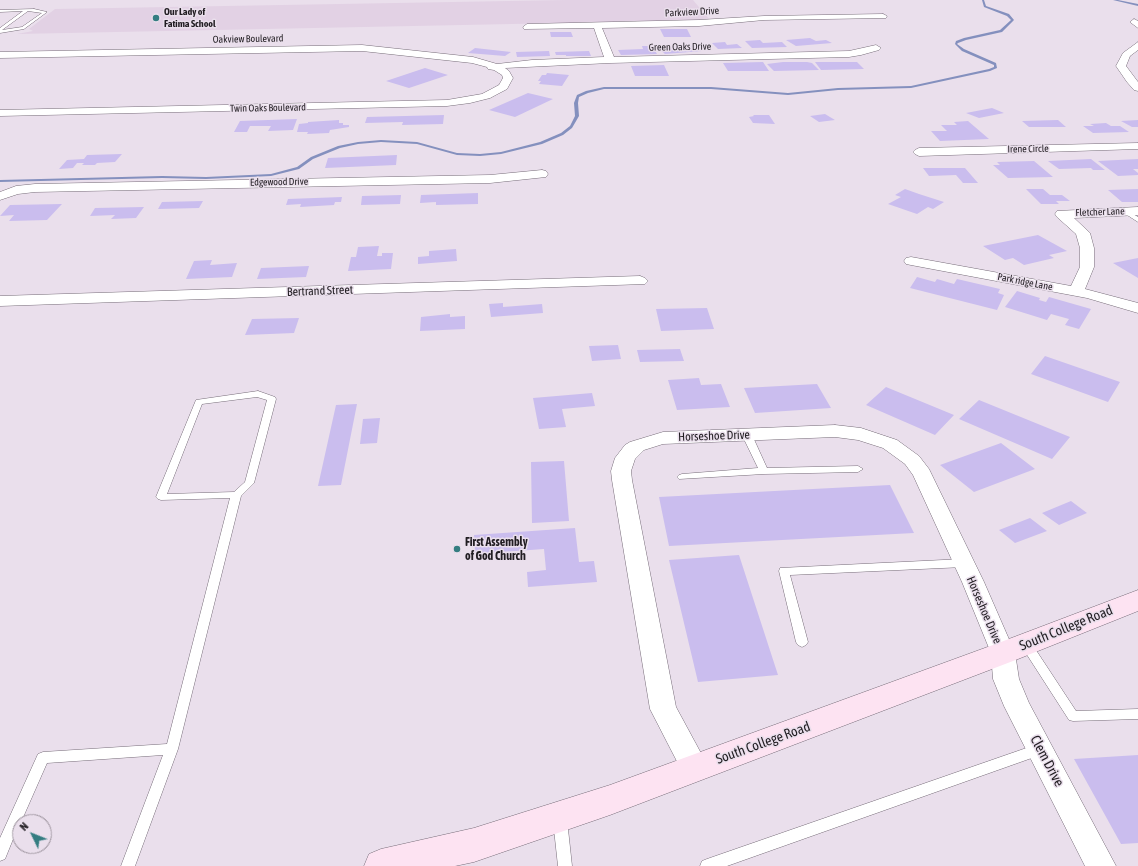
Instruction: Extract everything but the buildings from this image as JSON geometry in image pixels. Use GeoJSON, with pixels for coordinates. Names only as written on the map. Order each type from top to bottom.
{"type":"FeatureCollection","features":[{"type":"Feature","properties":{"kind":"main road","name":"South College Road"},"geometry":{"type":"LineString","coordinates":[[381,866],[474,845],[610,800],[1014,649],[1138,600]]}},
{"type":"Feature","properties":{"kind":"street","name":"Parkview Drive"},"geometry":{"type":"LineString","coordinates":[[527,27],[699,23],[757,18],[883,16]]}},
{"type":"Feature","properties":{"kind":"street"},"geometry":{"type":"LineString","coordinates":[[597,26],[610,60]]}},
{"type":"Feature","properties":{"kind":"street"},"geometry":{"type":"LineString","coordinates":[[1138,45],[1126,55],[1121,66],[1126,75],[1138,88]]}},
{"type":"Feature","properties":{"kind":"street","name":"Oakview Boulevard"},"geometry":{"type":"LineString","coordinates":[[0,55],[349,48],[464,58],[495,66]]}},
{"type":"Feature","properties":{"kind":"street","name":"Green Oaks Drive"},"geometry":{"type":"LineString","coordinates":[[484,68],[495,66],[610,60],[849,54],[864,52],[876,48]]}},
{"type":"Feature","properties":{"kind":"street","name":"Oakview Boulevard"},"geometry":{"type":"LineString","coordinates":[[0,58],[358,52],[462,63],[484,68]]}},
{"type":"Feature","properties":{"kind":"street","name":"Twin Oaks Boulevard"},"geometry":{"type":"LineString","coordinates":[[0,113],[447,103],[480,98],[503,87],[508,81],[508,76],[495,66]]}},
{"type":"Feature","properties":{"kind":"street","name":"Twin Oaks Boulevard"},"geometry":{"type":"LineString","coordinates":[[0,108],[450,98],[476,93],[490,85],[493,79],[492,75],[484,68]]}},
{"type":"Feature","properties":{"kind":"street","name":"Irene Circle"},"geometry":{"type":"LineString","coordinates":[[919,152],[1138,146]]}},
{"type":"Feature","properties":{"kind":"street","name":"Edgewood Drive"},"geometry":{"type":"LineString","coordinates":[[0,196],[16,190],[490,178],[542,174]]}},
{"type":"Feature","properties":{"kind":"street","name":"Fletcher Lane"},"geometry":{"type":"LineString","coordinates":[[1076,292],[1087,267],[1087,248],[1083,233],[1062,214],[1132,212]]}},
{"type":"Feature","properties":{"kind":"street","name":"Park ridge Lane"},"geometry":{"type":"LineString","coordinates":[[911,261],[1076,292],[1138,308]]}},
{"type":"Feature","properties":{"kind":"street","name":"Bertrand Street"},"geometry":{"type":"LineString","coordinates":[[0,301],[640,281]]}},
{"type":"Feature","properties":{"kind":"street","name":"Horseshoe Drive"},"geometry":{"type":"LineString","coordinates":[[695,768],[663,709],[622,480],[622,463],[625,458],[632,449],[653,440],[663,438],[849,432],[870,436],[890,444],[912,460],[922,474],[964,563],[1014,649]]}},
{"type":"Feature","properties":{"kind":"street","name":"Clem Drive"},"geometry":{"type":"LineString","coordinates":[[1014,649],[1006,678],[1017,706],[1101,866]]}},
{"type":"Feature","properties":{"kind":"lane"},"geometry":{"type":"LineString","coordinates":[[0,31],[27,10]]}},
{"type":"Feature","properties":{"kind":"lane"},"geometry":{"type":"LineString","coordinates":[[0,11],[27,10],[45,12],[23,28],[0,31]]}},
{"type":"Feature","properties":{"kind":"lane"},"geometry":{"type":"LineString","coordinates":[[1132,212],[1138,220]]}},
{"type":"Feature","properties":{"kind":"lane"},"geometry":{"type":"LineString","coordinates":[[128,866],[172,748],[236,495],[249,483],[272,399],[258,394],[199,402],[161,497],[236,495]]}},
{"type":"Feature","properties":{"kind":"lane"},"geometry":{"type":"LineString","coordinates":[[747,435],[764,471]]}},
{"type":"Feature","properties":{"kind":"lane"},"geometry":{"type":"LineString","coordinates":[[682,477],[764,471],[858,469]]}},
{"type":"Feature","properties":{"kind":"lane"},"geometry":{"type":"LineString","coordinates":[[802,642],[784,571],[964,563]]}},
{"type":"Feature","properties":{"kind":"lane"},"geometry":{"type":"LineString","coordinates":[[1014,649],[1073,716],[1138,714]]}},
{"type":"Feature","properties":{"kind":"lane"},"geometry":{"type":"LineString","coordinates":[[0,854],[43,758],[172,748]]}},
{"type":"Feature","properties":{"kind":"lane"},"geometry":{"type":"LineString","coordinates":[[707,866],[1040,749]]}},
{"type":"Feature","properties":{"kind":"lane"},"geometry":{"type":"LineString","coordinates":[[560,817],[565,866]]}},
{"type":"Feature","properties":{"kind":"shaded area"},"geometry":{"type":"Polygon","coordinates":[[[566,0],[693,0],[710,20],[17,34],[33,31],[29,29],[55,9],[566,0]]]}},
{"type":"Feature","properties":{"kind":"waterway"},"geometry":{"type":"LineString","coordinates":[[0,181],[162,177],[206,178],[271,175],[298,168],[312,158],[339,147],[358,143],[381,141],[417,143],[457,154],[480,155],[501,153],[541,143],[562,134],[571,127],[577,116],[576,103],[578,96],[604,88],[711,88],[788,94],[838,89],[911,87],[990,70],[996,67],[995,64],[963,50],[956,44],[957,42],[965,39],[1001,31],[1013,20],[1008,15],[985,6],[983,0]]}},
{"type":"Feature","properties":{"kind":"waterway"},"geometry":{"type":"LineString","coordinates":[[1114,0],[1138,5]]}},
{"type":"Feature","properties":{"kind":"place","name":"Our Lady of Fatima School"},"geometry":{"type":"Point","coordinates":[156,18]}},
{"type":"Feature","properties":{"kind":"place","name":"First Assembly of God Church"},"geometry":{"type":"Point","coordinates":[457,549]}}]}
